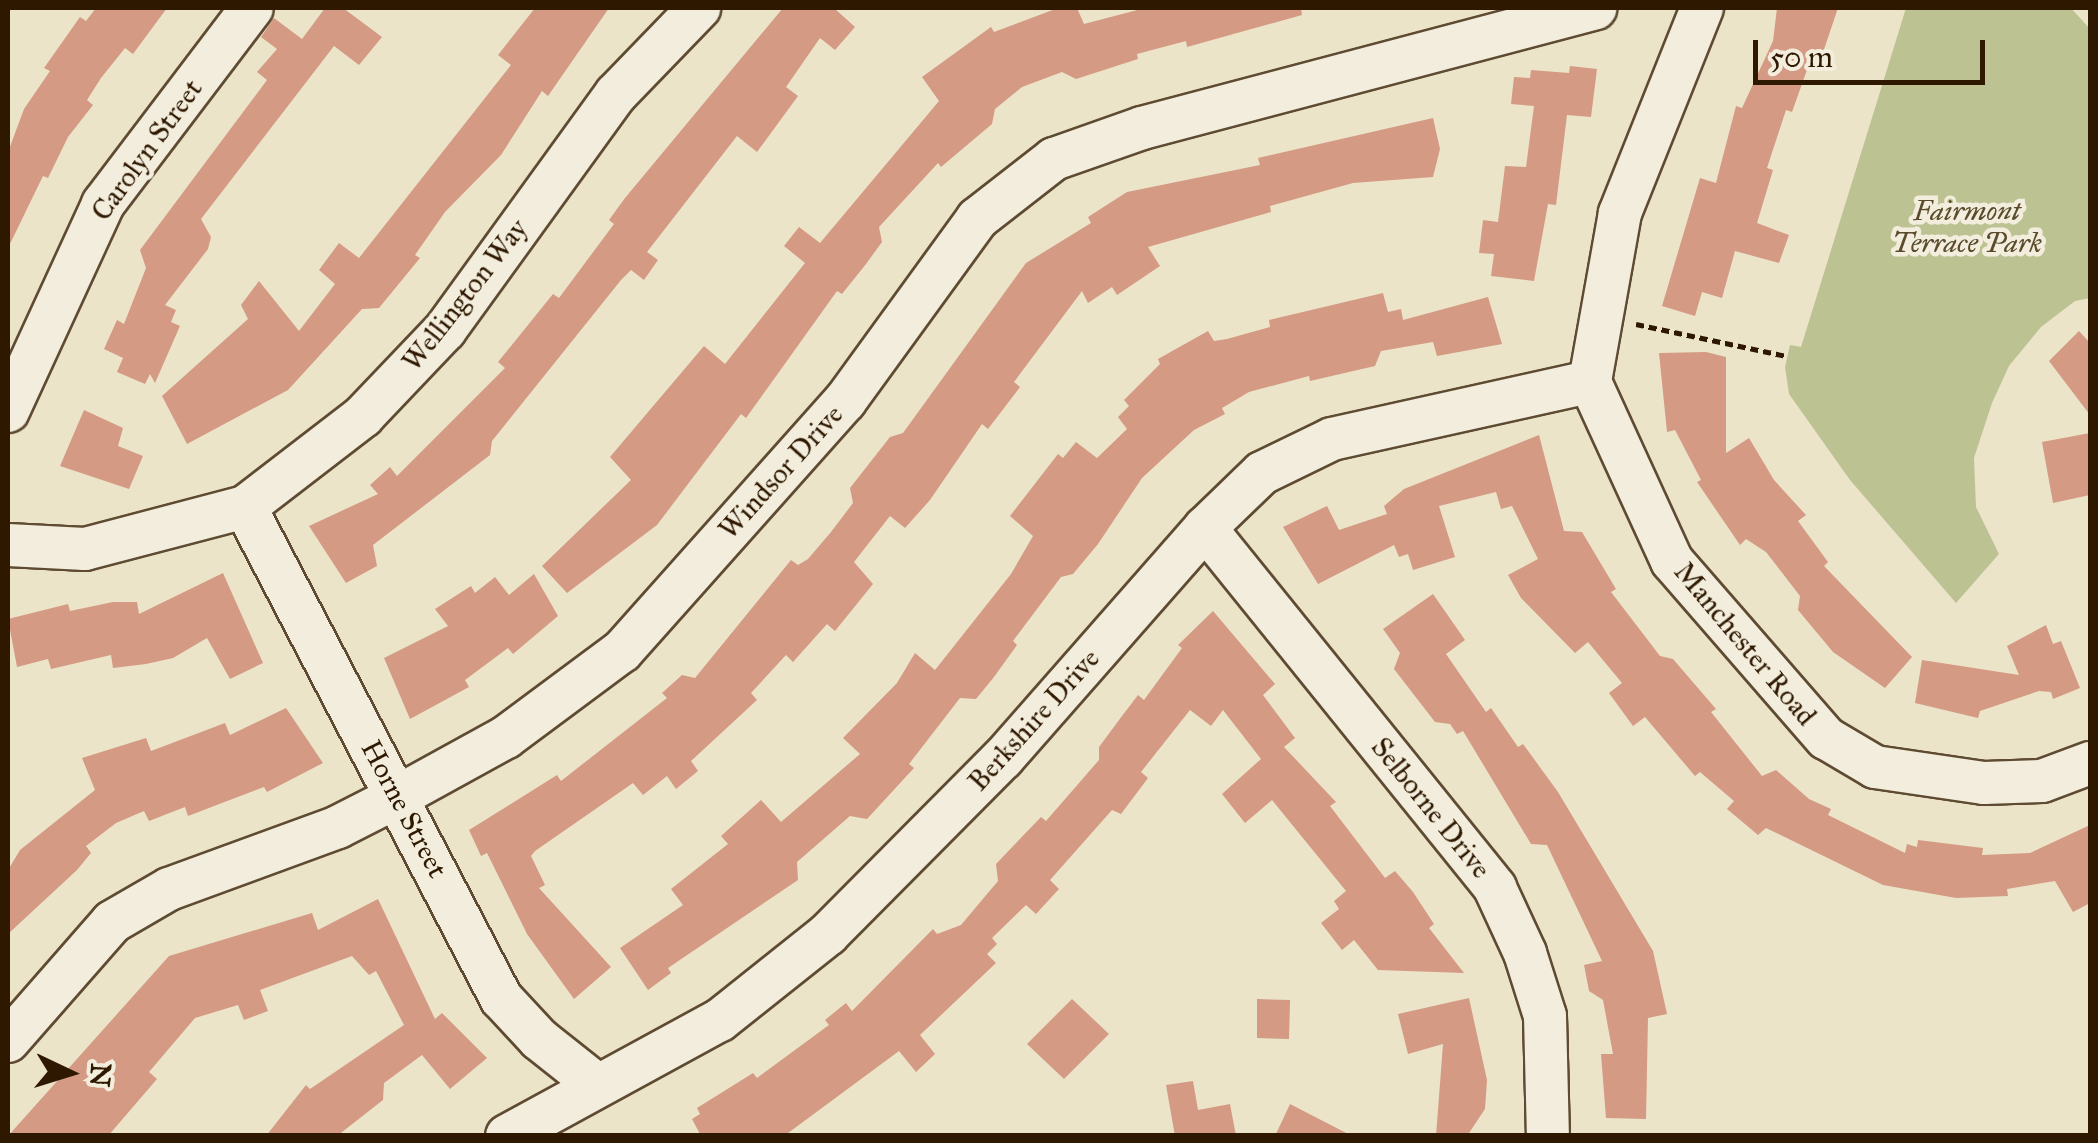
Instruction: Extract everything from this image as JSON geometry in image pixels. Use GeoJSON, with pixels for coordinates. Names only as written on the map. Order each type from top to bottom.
{"type":"FeatureCollection","features":[{"type":"Feature","properties":{"kind":"street","name":"Carolyn Street"},"geometry":{"type":"LineString","coordinates":[[8,412],[103,204],[252,8]]}},
{"type":"Feature","properties":{"kind":"street","name":"Wellington Way"},"geometry":{"type":"LineString","coordinates":[[8,544],[85,549],[245,507],[364,416],[445,330],[616,94],[699,8]]}},
{"type":"Feature","properties":{"kind":"street","name":"Windsor Drive"},"geometry":{"type":"LineString","coordinates":[[8,1041],[112,922],[169,888],[338,828],[397,797],[506,737],[622,650],[845,401],[977,219],[1054,159],[1142,128],[1595,8]]}},
{"type":"Feature","properties":{"kind":"street"},"geometry":{"type":"LineString","coordinates":[[1590,382],[1620,213],[1702,8]]}},
{"type":"Feature","properties":{"kind":"street","name":"Berkshire Drive"},"geometry":{"type":"LineString","coordinates":[[507,1136],[720,1020],[828,934],[1003,758],[1205,528],[1262,474],[1332,439],[1590,382]]}},
{"type":"Feature","properties":{"kind":"street","name":"Manchester Road"},"geometry":{"type":"LineString","coordinates":[[1590,382],[1672,560],[1826,738],[1874,767],[1984,783],[2042,781],[2090,763]]}},
{"type":"Feature","properties":{"kind":"street","name":"Horne Street"},"geometry":{"type":"LineString","coordinates":[[245,507],[502,998],[539,1039],[598,1085]]}},
{"type":"Feature","properties":{"kind":"street","name":"Selborne Drive"},"geometry":{"type":"LineString","coordinates":[[1205,528],[1494,888],[1525,952],[1545,1016],[1548,1136]]}},
{"type":"Feature","properties":{"kind":"path"},"geometry":{"type":"LineString","coordinates":[[1599,317],[1787,356]]}},
{"type":"Feature","properties":{"kind":"green space","name":"Fairmont Terrace Park"},"geometry":{"type":"Polygon","coordinates":[[[1906,8],[2071,8],[2090,29],[2090,298],[2075,301],[2041,327],[2009,366],[1992,403],[1974,458],[1976,507],[1999,554],[1956,603],[1850,480],[1789,394],[1785,367],[1790,345],[1801,347],[1906,8]]]}},
{"type":"Feature","properties":{"kind":"building"},"geometry":{"type":"Polygon","coordinates":[[[96,8],[167,8],[133,54],[125,48],[101,78],[87,100],[93,105],[68,137],[48,178],[43,176],[8,248],[8,152],[24,109],[50,71],[44,68],[80,17],[86,21],[96,8]]]}},
{"type":"Feature","properties":{"kind":"building"},"geometry":{"type":"Polygon","coordinates":[[[325,8],[343,8],[382,37],[359,65],[334,46],[201,219],[211,237],[208,249],[165,305],[176,310],[171,322],[180,326],[155,383],[150,374],[145,384],[117,372],[123,358],[104,349],[117,320],[124,324],[146,268],[140,250],[267,80],[257,72],[277,49],[261,37],[274,18],[302,39],[325,8]]]}},
{"type":"Feature","properties":{"kind":"building"},"geometry":{"type":"Polygon","coordinates":[[[535,8],[609,8],[548,96],[542,91],[501,155],[445,212],[415,255],[420,258],[379,308],[362,309],[288,390],[187,444],[162,396],[248,319],[241,305],[259,281],[299,331],[335,284],[319,270],[339,243],[359,258],[511,65],[498,55],[535,8]]]}},
{"type":"Feature","properties":{"kind":"building"},"geometry":{"type":"Polygon","coordinates":[[[783,8],[834,8],[855,27],[835,50],[820,38],[786,87],[798,96],[757,152],[737,136],[647,252],[658,260],[644,280],[631,270],[621,280],[492,441],[490,455],[373,545],[377,566],[346,583],[309,526],[378,494],[370,485],[390,467],[397,476],[505,368],[498,362],[553,294],[559,298],[614,224],[609,220],[625,198],[783,8]]]}},
{"type":"Feature","properties":{"kind":"building"},"geometry":{"type":"Polygon","coordinates":[[[1058,8],[1077,8],[1084,24],[1145,8],[1301,8],[1302,15],[1187,47],[1186,41],[1137,54],[1138,59],[1076,79],[1062,72],[1022,87],[995,109],[992,124],[941,167],[938,163],[879,227],[882,242],[866,264],[842,294],[837,291],[746,418],[741,414],[657,525],[567,593],[542,566],[631,480],[610,457],[704,346],[725,364],[805,263],[784,246],[799,227],[820,243],[939,101],[922,77],[991,27],[994,32],[1058,8]]]}},
{"type":"Feature","properties":{"kind":"building"},"geometry":{"type":"Polygon","coordinates":[[[1777,8],[1838,8],[1817,70],[1808,67],[1792,112],[1786,110],[1767,168],[1773,170],[1757,223],[1789,235],[1779,263],[1735,251],[1722,298],[1702,292],[1695,316],[1662,306],[1700,178],[1716,183],[1736,106],[1742,108],[1773,41],[1777,8]]]}},
{"type":"Feature","properties":{"kind":"building"},"geometry":{"type":"Polygon","coordinates":[[[1570,66],[1597,69],[1591,117],[1567,115],[1556,205],[1548,204],[1534,281],[1491,276],[1494,254],[1479,253],[1483,220],[1498,222],[1505,166],[1526,167],[1534,106],[1511,104],[1514,77],[1530,78],[1531,70],[1569,73],[1570,66]]]}},
{"type":"Feature","properties":{"kind":"building"},"geometry":{"type":"Polygon","coordinates":[[[1433,118],[1440,149],[1433,177],[1353,183],[1270,206],[1271,212],[1148,247],[1160,266],[1117,295],[1112,287],[1088,303],[1082,291],[1014,382],[1020,387],[988,429],[982,424],[930,500],[905,528],[890,516],[854,562],[873,584],[835,631],[827,624],[793,662],[786,655],[751,693],[757,700],[691,761],[698,771],[676,789],[667,776],[643,795],[633,783],[535,851],[531,856],[545,885],[539,888],[611,967],[574,999],[527,934],[487,853],[481,856],[469,830],[557,775],[561,781],[667,698],[662,693],[682,675],[695,678],[791,560],[798,565],[808,559],[831,532],[853,503],[850,488],[890,437],[903,433],[1026,263],[1091,223],[1088,217],[1127,192],[1260,165],[1258,158],[1433,118]]]}},
{"type":"Feature","properties":{"kind":"building"},"geometry":{"type":"Polygon","coordinates":[[[1383,293],[1388,312],[1401,309],[1403,320],[1488,297],[1502,344],[1437,356],[1433,342],[1381,351],[1375,366],[1310,381],[1309,376],[1249,392],[1222,408],[1225,414],[1194,430],[1142,478],[1098,544],[1073,574],[1061,577],[1013,641],[1017,645],[994,677],[976,699],[960,698],[909,764],[914,768],[867,819],[850,816],[797,862],[798,880],[668,968],[671,973],[648,990],[620,948],[683,905],[671,889],[728,844],[721,836],[761,800],[781,822],[860,754],[843,738],[897,683],[915,653],[935,670],[1011,574],[1033,536],[1010,516],[1058,454],[1063,458],[1076,442],[1097,458],[1127,429],[1118,417],[1129,406],[1124,400],[1160,364],[1158,359],[1208,331],[1214,341],[1227,339],[1270,327],[1269,320],[1383,293]]]}},
{"type":"Feature","properties":{"kind":"building"},"geometry":{"type":"Polygon","coordinates":[[[2079,331],[2090,343],[2090,415],[2049,361],[2079,331]]]}},
{"type":"Feature","properties":{"kind":"building"},"geometry":{"type":"Polygon","coordinates":[[[1706,352],[1726,357],[1726,453],[1749,438],[1774,480],[1806,515],[1798,521],[1828,562],[1824,566],[1912,657],[1885,688],[1833,652],[1798,610],[1800,596],[1766,552],[1746,539],[1740,545],[1697,482],[1701,480],[1675,430],[1667,432],[1659,353],[1706,352]]]}},
{"type":"Feature","properties":{"kind":"building"},"geometry":{"type":"Polygon","coordinates":[[[84,410],[123,428],[118,446],[143,456],[129,489],[60,466],[84,410]]]}},
{"type":"Feature","properties":{"kind":"building"},"geometry":{"type":"Polygon","coordinates":[[[2090,433],[2090,495],[2053,503],[2042,442],[2090,433]]]}},
{"type":"Feature","properties":{"kind":"building"},"geometry":{"type":"Polygon","coordinates":[[[1539,435],[1564,531],[1582,532],[1616,589],[1611,592],[1660,656],[1673,659],[1716,709],[1711,712],[1762,776],[1776,770],[1809,799],[1831,809],[1828,815],[1905,853],[1907,844],[1917,847],[1918,840],[1983,848],[1982,855],[2030,853],[2090,825],[2090,903],[2073,912],[2055,881],[2007,889],[2008,896],[1956,898],[1883,885],[1766,828],[1758,835],[1727,809],[1734,801],[1700,772],[1695,776],[1645,717],[1633,726],[1609,693],[1622,683],[1588,642],[1575,653],[1521,598],[1508,575],[1538,559],[1512,506],[1501,509],[1496,492],[1439,506],[1455,557],[1413,570],[1408,554],[1399,557],[1394,545],[1318,584],[1283,527],[1327,506],[1339,530],[1387,514],[1384,506],[1404,489],[1539,435]]]}},
{"type":"Feature","properties":{"kind":"building"},"geometry":{"type":"Polygon","coordinates":[[[223,573],[263,663],[230,679],[207,638],[173,658],[146,664],[113,668],[111,655],[51,669],[48,659],[17,667],[8,619],[68,604],[70,611],[113,602],[137,602],[139,614],[223,573]]]}},
{"type":"Feature","properties":{"kind":"building"},"geometry":{"type":"Polygon","coordinates":[[[534,574],[558,616],[513,654],[508,648],[465,680],[469,687],[410,719],[384,658],[448,626],[435,609],[471,586],[475,593],[495,577],[509,595],[534,574]]]}},
{"type":"Feature","properties":{"kind":"building"},"geometry":{"type":"Polygon","coordinates":[[[1433,594],[1465,640],[1446,654],[1486,712],[1491,708],[1518,747],[1523,744],[1558,792],[1653,951],[1667,1014],[1648,1018],[1646,1119],[1606,1118],[1601,1054],[1613,1054],[1603,1000],[1589,991],[1584,965],[1602,961],[1547,845],[1531,844],[1463,731],[1457,734],[1450,724],[1435,722],[1394,669],[1400,653],[1383,629],[1433,594]]]}},
{"type":"Feature","properties":{"kind":"building"},"geometry":{"type":"Polygon","coordinates":[[[1213,611],[1275,684],[1263,695],[1295,738],[1284,747],[1336,802],[1330,806],[1385,878],[1395,871],[1413,892],[1434,924],[1429,928],[1464,973],[1378,970],[1354,940],[1342,950],[1321,923],[1339,909],[1334,901],[1346,891],[1272,800],[1245,823],[1222,794],[1261,759],[1223,710],[1211,726],[1190,710],[1141,772],[1148,778],[1121,814],[1112,810],[1050,880],[1059,889],[1036,914],[1026,905],[992,938],[997,944],[987,954],[996,963],[920,1035],[935,1054],[916,1072],[899,1051],[784,1136],[701,1136],[692,1119],[700,1114],[697,1108],[753,1073],[757,1078],[829,1025],[825,1020],[846,1003],[852,1011],[933,929],[937,934],[961,925],[998,881],[996,864],[1041,817],[1046,821],[1099,760],[1099,747],[1138,695],[1144,700],[1182,648],[1178,645],[1213,611]]]}},
{"type":"Feature","properties":{"kind":"building"},"geometry":{"type":"Polygon","coordinates":[[[2046,625],[2053,644],[2061,641],[2080,688],[2053,699],[2051,692],[2039,691],[1980,711],[1978,718],[1915,703],[1922,660],[2019,675],[2007,646],[2046,625]]]}},
{"type":"Feature","properties":{"kind":"building"},"geometry":{"type":"Polygon","coordinates":[[[286,708],[323,763],[267,792],[264,787],[188,816],[185,807],[149,821],[144,811],[116,823],[86,846],[91,853],[77,870],[8,934],[8,870],[20,850],[95,790],[82,758],[146,738],[151,751],[225,723],[230,735],[286,708]]]}},
{"type":"Feature","properties":{"kind":"building"},"geometry":{"type":"Polygon","coordinates":[[[378,899],[435,1019],[442,1013],[487,1058],[450,1089],[422,1055],[384,1083],[383,1100],[337,1136],[266,1136],[306,1085],[310,1089],[404,1025],[376,971],[369,975],[352,956],[260,990],[268,1011],[244,1020],[238,1005],[195,1018],[149,1072],[157,1079],[108,1136],[8,1136],[169,956],[312,913],[318,930],[378,899]]]}},
{"type":"Feature","properties":{"kind":"building"},"geometry":{"type":"Polygon","coordinates":[[[1469,998],[1487,1080],[1485,1109],[1467,1136],[1436,1136],[1443,1044],[1408,1054],[1398,1014],[1469,998]]]}},
{"type":"Feature","properties":{"kind":"building"},"geometry":{"type":"Polygon","coordinates":[[[1072,999],[1109,1034],[1064,1079],[1027,1044],[1072,999]]]}},
{"type":"Feature","properties":{"kind":"building"},"geometry":{"type":"Polygon","coordinates":[[[1257,999],[1290,1000],[1289,1039],[1257,1038],[1257,999]]]}},
{"type":"Feature","properties":{"kind":"building"},"geometry":{"type":"Polygon","coordinates":[[[1193,1081],[1198,1110],[1230,1104],[1236,1136],[1175,1136],[1166,1085],[1193,1081]]]}},
{"type":"Feature","properties":{"kind":"building"},"geometry":{"type":"Polygon","coordinates":[[[1290,1104],[1352,1136],[1275,1136],[1290,1104]]]}}]}
